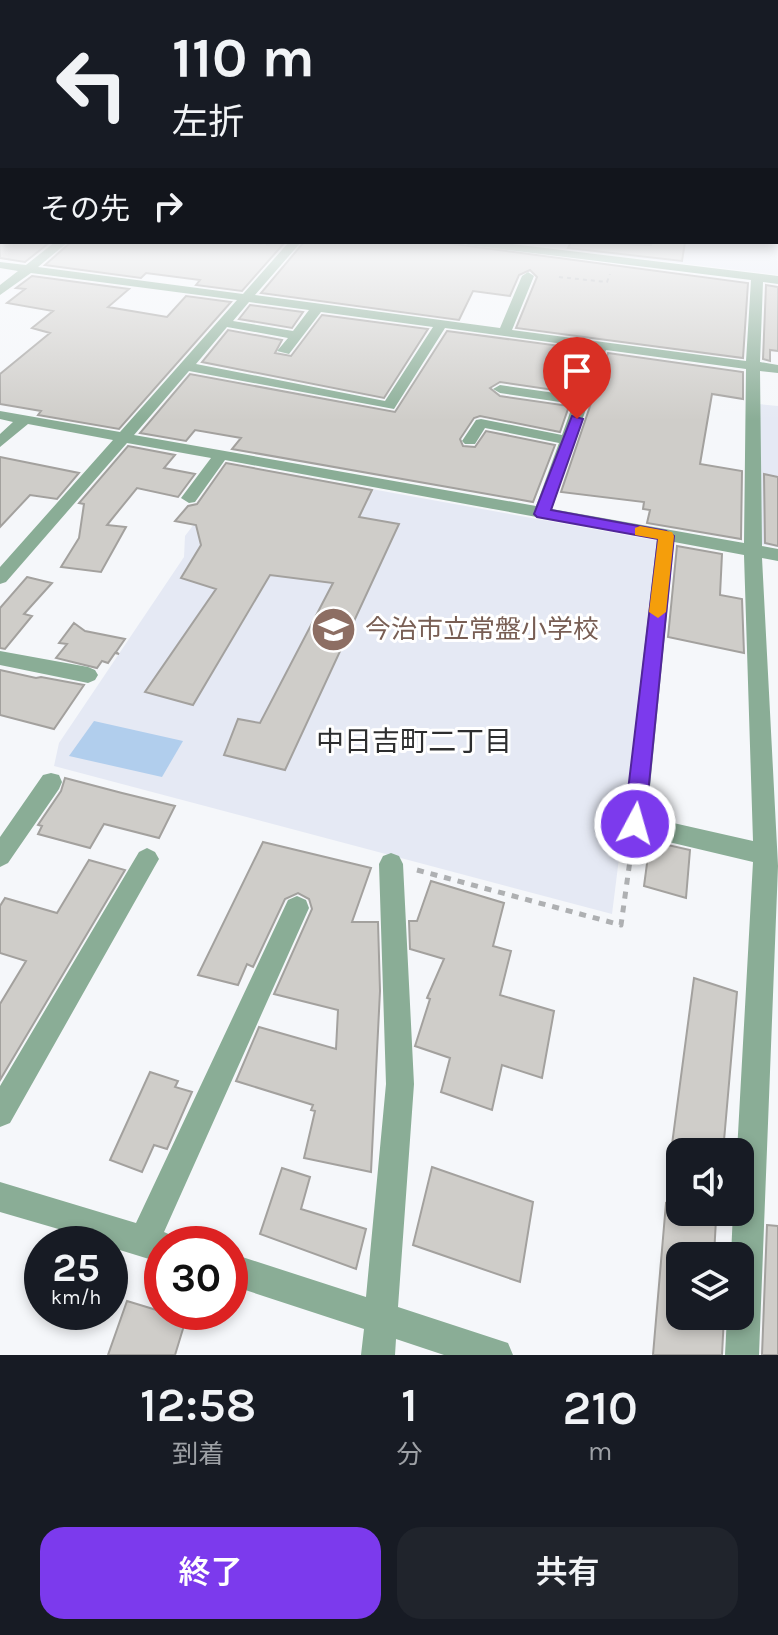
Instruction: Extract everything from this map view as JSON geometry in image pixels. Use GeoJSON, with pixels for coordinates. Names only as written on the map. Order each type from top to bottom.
{"type":"FeatureCollection","features":[{"type":"Feature","properties":{"kind":"street"},"geometry":{"type":"LineString","coordinates":[[224,295],[778,369]]}},
{"type":"Feature","properties":{"kind":"street"},"geometry":{"type":"LineString","coordinates":[[0,578],[248,295]]}},
{"type":"Feature","properties":{"kind":"street"},"geometry":{"type":"LineString","coordinates":[[504,333],[520,295]]}},
{"type":"Feature","properties":{"kind":"street"},"geometry":{"type":"LineString","coordinates":[[742,1355],[771,857],[753,551],[756,295]]}},
{"type":"Feature","properties":{"kind":"street"},"geometry":{"type":"LineString","coordinates":[[284,351],[317,308]]}},
{"type":"Feature","properties":{"kind":"street"},"geometry":{"type":"LineString","coordinates":[[223,323],[296,335]]}},
{"type":"Feature","properties":{"kind":"street"},"geometry":{"type":"LineString","coordinates":[[186,366],[389,406],[441,324]]}},
{"type":"Feature","properties":{"kind":"street"},"geometry":{"type":"LineString","coordinates":[[542,514],[601,346]]}},
{"type":"Feature","properties":{"kind":"street"},"geometry":{"type":"LineString","coordinates":[[500,389],[582,401]]}},
{"type":"Feature","properties":{"kind":"street"},"geometry":{"type":"LineString","coordinates":[[0,415],[778,555]]}},
{"type":"Feature","properties":{"kind":"street"},"geometry":{"type":"LineString","coordinates":[[0,442],[24,420]]}},
{"type":"Feature","properties":{"kind":"street"},"geometry":{"type":"LineString","coordinates":[[470,441],[481,423],[570,441]]}},
{"type":"Feature","properties":{"kind":"street"},"geometry":{"type":"LineString","coordinates":[[189,498],[220,456]]}},
{"type":"Feature","properties":{"kind":"street"},"geometry":{"type":"LineString","coordinates":[[666,536],[635,824],[771,857]]}},
{"type":"Feature","properties":{"kind":"street"},"geometry":{"type":"LineString","coordinates":[[0,658],[88,675]]}},
{"type":"Feature","properties":{"kind":"street"},"geometry":{"type":"LineString","coordinates":[[0,856],[51,782]]}},
{"type":"Feature","properties":{"kind":"street"},"geometry":{"type":"LineString","coordinates":[[0,1113],[147,859]]}},
{"type":"Feature","properties":{"kind":"street"},"geometry":{"type":"LineString","coordinates":[[378,1355],[400,1084],[391,864]]}},
{"type":"Feature","properties":{"kind":"street"},"geometry":{"type":"LineString","coordinates":[[161,1226],[297,908]]}},
{"type":"Feature","properties":{"kind":"street"},"geometry":{"type":"LineString","coordinates":[[0,1197],[144,1242]]}},
{"type":"Feature","properties":{"kind":"street"},"geometry":{"type":"LineString","coordinates":[[248,1275],[496,1355]]}},
{"type":"Feature","properties":{"kind":"path"},"geometry":{"type":"LineString","coordinates":[[391,864],[621,925],[635,824]]}},
{"type":"Feature","properties":{"kind":"shaded area"},"geometry":{"type":"Polygon","coordinates":[[[758,404],[778,406],[778,547],[760,544],[758,404]]]}},
{"type":"Feature","properties":{"kind":"shaded area"},"geometry":{"type":"Polygon","coordinates":[[[237,467],[659,541],[612,914],[54,766],[59,743],[184,557],[185,536],[237,467]]]}},
{"type":"Feature","properties":{"kind":"water"},"geometry":{"type":"Polygon","coordinates":[[[94,721],[183,741],[162,777],[69,756],[94,721]]]}},
{"type":"Feature","properties":{"kind":"building"},"geometry":{"type":"Polygon","coordinates":[[[17,295],[122,295],[108,307],[167,317],[186,296],[231,302],[119,429],[38,415],[41,411],[0,404],[0,374],[50,333],[32,328],[53,311],[7,303],[17,295]]]}},
{"type":"Feature","properties":{"kind":"building"},"geometry":{"type":"Polygon","coordinates":[[[277,295],[471,295],[459,320],[277,295]]]}},
{"type":"Feature","properties":{"kind":"building"},"geometry":{"type":"Polygon","coordinates":[[[529,295],[747,295],[743,358],[516,328],[529,295]]]}},
{"type":"Feature","properties":{"kind":"building"},"geometry":{"type":"Polygon","coordinates":[[[766,295],[778,295],[778,351],[770,350],[770,361],[763,359],[766,295]]]}},
{"type":"Feature","properties":{"kind":"building"},"geometry":{"type":"Polygon","coordinates":[[[250,305],[303,312],[292,328],[239,319],[250,305]]]}},
{"type":"Feature","properties":{"kind":"building"},"geometry":{"type":"Polygon","coordinates":[[[322,315],[428,329],[384,398],[202,362],[228,330],[282,340],[275,353],[291,356],[322,315]]]}},
{"type":"Feature","properties":{"kind":"building"},"geometry":{"type":"Polygon","coordinates":[[[447,331],[590,350],[574,393],[500,382],[490,388],[500,396],[569,406],[560,432],[480,416],[474,418],[460,439],[463,446],[475,447],[486,431],[555,445],[533,502],[232,449],[241,438],[195,430],[186,441],[140,433],[190,374],[395,412],[447,331]]]}},
{"type":"Feature","properties":{"kind":"building"},"geometry":{"type":"Polygon","coordinates":[[[608,353],[743,372],[743,399],[712,394],[700,464],[742,471],[741,539],[647,523],[650,510],[643,509],[644,502],[561,492],[608,353]]]}},
{"type":"Feature","properties":{"kind":"building"},"geometry":{"type":"Polygon","coordinates":[[[128,446],[175,455],[164,468],[195,474],[178,497],[137,488],[107,525],[126,527],[101,572],[61,567],[79,538],[84,504],[79,503],[128,446]]]}},
{"type":"Feature","properties":{"kind":"building"},"geometry":{"type":"Polygon","coordinates":[[[0,457],[79,473],[57,499],[30,495],[0,527],[0,457]]]}},
{"type":"Feature","properties":{"kind":"building"},"geometry":{"type":"Polygon","coordinates":[[[226,463],[372,490],[359,517],[399,524],[285,770],[224,755],[238,719],[260,723],[333,583],[270,575],[193,705],[145,692],[216,589],[181,578],[201,545],[196,525],[175,521],[188,506],[197,504],[226,463]]]}},
{"type":"Feature","properties":{"kind":"building"},"geometry":{"type":"Polygon","coordinates":[[[764,474],[778,477],[778,546],[765,543],[764,474]]]}},
{"type":"Feature","properties":{"kind":"building"},"geometry":{"type":"Polygon","coordinates":[[[677,546],[722,554],[720,595],[742,599],[744,653],[668,637],[677,546]]]}},
{"type":"Feature","properties":{"kind":"building"},"geometry":{"type":"Polygon","coordinates":[[[27,577],[52,583],[24,614],[32,616],[5,649],[0,648],[0,608],[27,577]]]}},
{"type":"Feature","properties":{"kind":"building"},"geometry":{"type":"Polygon","coordinates":[[[74,623],[85,631],[125,639],[116,652],[119,654],[115,653],[108,663],[102,661],[97,668],[56,658],[67,644],[59,643],[74,623]]]}},
{"type":"Feature","properties":{"kind":"building"},"geometry":{"type":"Polygon","coordinates":[[[0,670],[84,685],[54,729],[0,715],[0,670]]]}},
{"type":"Feature","properties":{"kind":"building"},"geometry":{"type":"Polygon","coordinates":[[[65,778],[175,806],[159,838],[104,824],[90,848],[38,834],[42,826],[38,825],[61,791],[65,778]]]}},
{"type":"Feature","properties":{"kind":"building"},"geometry":{"type":"Polygon","coordinates":[[[650,841],[690,850],[686,898],[644,886],[650,841]]]}},
{"type":"Feature","properties":{"kind":"building"},"geometry":{"type":"Polygon","coordinates":[[[263,842],[371,868],[352,922],[378,922],[380,991],[371,1172],[304,1158],[315,1111],[311,1110],[313,1105],[236,1081],[259,1027],[336,1049],[338,1010],[274,994],[312,909],[309,899],[298,893],[285,899],[253,967],[247,964],[238,985],[198,975],[263,842]]]}},
{"type":"Feature","properties":{"kind":"building"},"geometry":{"type":"Polygon","coordinates":[[[89,860],[125,870],[0,1080],[0,1004],[26,961],[0,953],[0,906],[5,898],[57,913],[89,860]]]}},
{"type":"Feature","properties":{"kind":"building"},"geometry":{"type":"Polygon","coordinates":[[[431,881],[504,903],[493,946],[511,951],[500,995],[554,1011],[542,1078],[502,1065],[492,1110],[441,1092],[450,1058],[415,1046],[430,999],[427,998],[444,959],[410,949],[409,921],[417,921],[431,881]]]}},
{"type":"Feature","properties":{"kind":"building"},"geometry":{"type":"Polygon","coordinates":[[[694,978],[737,992],[724,1138],[673,1138],[694,978]]]}},
{"type":"Feature","properties":{"kind":"building"},"geometry":{"type":"Polygon","coordinates":[[[150,1072],[178,1081],[175,1087],[192,1092],[167,1149],[154,1145],[142,1172],[110,1160],[150,1072]]]}},
{"type":"Feature","properties":{"kind":"building"},"geometry":{"type":"Polygon","coordinates":[[[432,1167],[533,1202],[520,1282],[413,1245],[432,1167]]]}},
{"type":"Feature","properties":{"kind":"building"},"geometry":{"type":"Polygon","coordinates":[[[282,1168],[310,1177],[301,1209],[366,1229],[356,1269],[260,1234],[282,1168]]]}},
{"type":"Feature","properties":{"kind":"building"},"geometry":{"type":"Polygon","coordinates":[[[666,1203],[666,1226],[716,1226],[715,1242],[666,1242],[666,1330],[723,1330],[722,1355],[653,1355],[666,1203]]]}},
{"type":"Feature","properties":{"kind":"building"},"geometry":{"type":"Polygon","coordinates":[[[767,1225],[778,1226],[778,1355],[762,1355],[767,1225]]]}},
{"type":"Feature","properties":{"kind":"building"},"geometry":{"type":"Polygon","coordinates":[[[128,1301],[144,1306],[144,1330],[183,1330],[175,1355],[108,1355],[117,1330],[128,1330],[128,1301]]]}},
{"type":"Feature","properties":{"kind":"slow traffic"},"geometry":{"type":"LineString","coordinates":[[640,531],[666,536],[658,612]]}},
{"type":"Feature","properties":{"kind":"place","name":"今治市立常盤小学校"},"geometry":{"type":"Point","coordinates":[334,629]}},
{"type":"Feature","properties":{"kind":"district","name":"中日吉町二丁目"},"geometry":{"type":"Point","coordinates":[414,741]}},
{"type":"Feature","properties":{"kind":"route"},"geometry":{"type":"LineString","coordinates":[[577,419],[542,514],[666,536],[635,824]]}}]}
